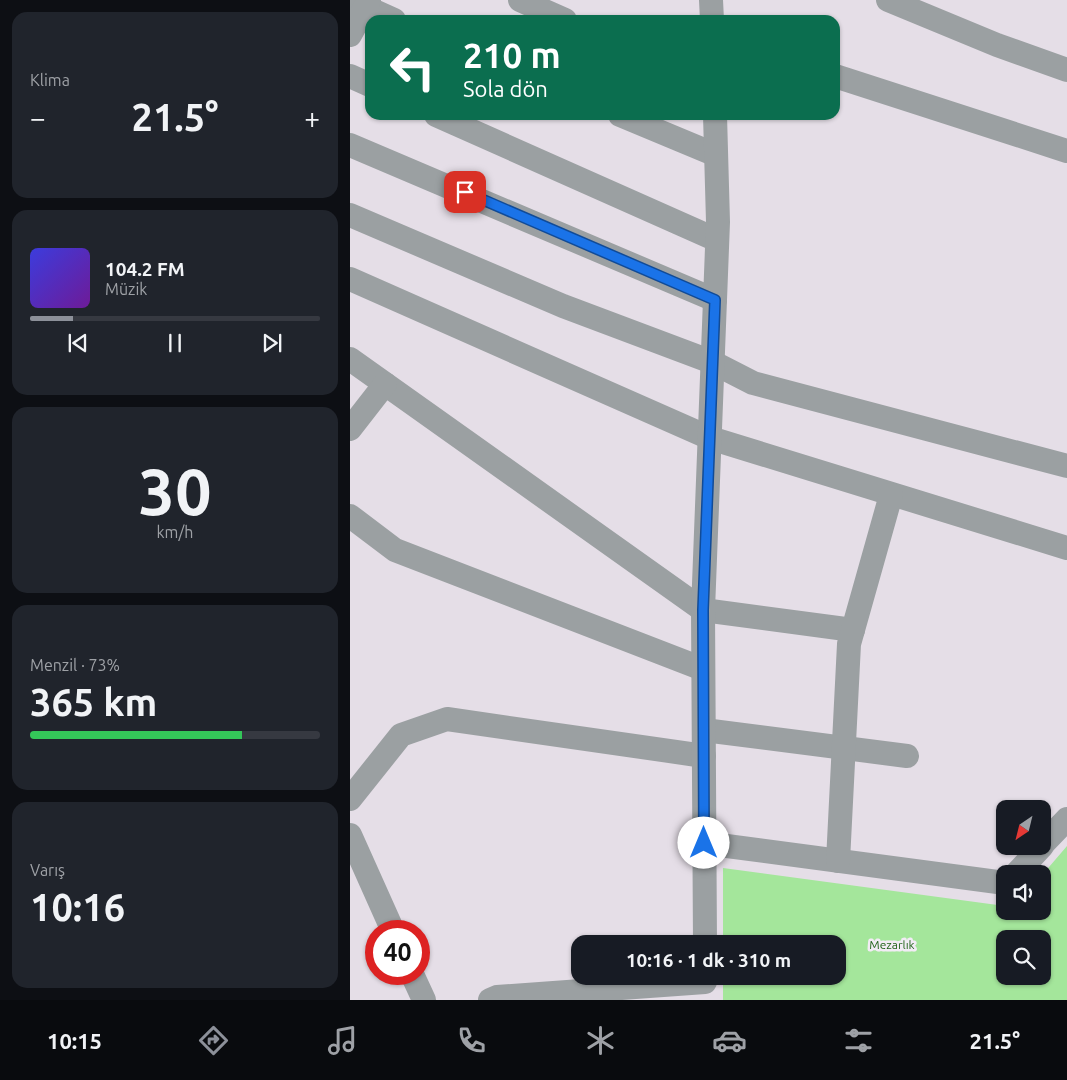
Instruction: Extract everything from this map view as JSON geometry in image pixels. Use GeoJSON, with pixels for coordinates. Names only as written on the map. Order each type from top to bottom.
{"type":"FeatureCollection","features":[{"type":"Feature","properties":{"kind":"street"},"geometry":{"type":"LineString","coordinates":[[520,0],[554,15]]}},
{"type":"Feature","properties":{"kind":"street"},"geometry":{"type":"LineString","coordinates":[[888,0],[997,45],[1067,70]]}},
{"type":"Feature","properties":{"kind":"street"},"geometry":{"type":"LineString","coordinates":[[350,34],[361,3],[384,15]]}},
{"type":"Feature","properties":{"kind":"street"},"geometry":{"type":"LineString","coordinates":[[350,76],[365,83]]}},
{"type":"Feature","properties":{"kind":"street"},"geometry":{"type":"LineString","coordinates":[[840,78],[1067,150]]}},
{"type":"Feature","properties":{"kind":"street"},"geometry":{"type":"LineString","coordinates":[[447,120],[717,240]]}},
{"type":"Feature","properties":{"kind":"street"},"geometry":{"type":"LineString","coordinates":[[632,120],[716,155]]}},
{"type":"Feature","properties":{"kind":"street"},"geometry":{"type":"LineString","coordinates":[[705,935],[703,610],[717,240],[715,120]]}},
{"type":"Feature","properties":{"kind":"street"},"geometry":{"type":"LineString","coordinates":[[350,145],[715,300]]}},
{"type":"Feature","properties":{"kind":"street"},"geometry":{"type":"LineString","coordinates":[[350,215],[563,306],[712,362],[753,382],[1067,466]]}},
{"type":"Feature","properties":{"kind":"street"},"geometry":{"type":"LineString","coordinates":[[350,279],[710,438],[1067,548]]}},
{"type":"Feature","properties":{"kind":"street"},"geometry":{"type":"LineString","coordinates":[[350,360],[703,610],[853,630]]}},
{"type":"Feature","properties":{"kind":"street"},"geometry":{"type":"LineString","coordinates":[[350,429],[385,384]]}},
{"type":"Feature","properties":{"kind":"street"},"geometry":{"type":"LineString","coordinates":[[838,861],[849,644],[891,495]]}},
{"type":"Feature","properties":{"kind":"street"},"geometry":{"type":"LineString","coordinates":[[350,516],[395,550],[703,669]]}},
{"type":"Feature","properties":{"kind":"street"},"geometry":{"type":"LineString","coordinates":[[350,799],[401,735],[447,719],[704,756]]}},
{"type":"Feature","properties":{"kind":"street"},"geometry":{"type":"LineString","coordinates":[[704,730],[844,750],[907,756]]}},
{"type":"Feature","properties":{"kind":"street"},"geometry":{"type":"LineString","coordinates":[[1051,836],[1067,819]]}},
{"type":"Feature","properties":{"kind":"street"},"geometry":{"type":"LineString","coordinates":[[350,835],[388,920]]}},
{"type":"Feature","properties":{"kind":"street"},"geometry":{"type":"LineString","coordinates":[[704,843],[996,881]]}},
{"type":"Feature","properties":{"kind":"street"},"geometry":{"type":"LineString","coordinates":[[1024,865],[1034,855]]}},
{"type":"Feature","properties":{"kind":"street"},"geometry":{"type":"LineString","coordinates":[[417,985],[424,1000]]}},
{"type":"Feature","properties":{"kind":"street"},"geometry":{"type":"LineString","coordinates":[[490,1000],[497,997],[705,986]]}},
{"type":"Feature","properties":{"kind":"green space","name":"Mezarlık"},"geometry":{"type":"Polygon","coordinates":[[[1067,846],[1067,1000],[723,1000],[723,985],[846,985],[846,935],[723,935],[723,868],[996,905],[996,920],[1051,920],[1051,865],[1067,846]]]}},
{"type":"Feature","properties":{"kind":"route"},"geometry":{"type":"LineString","coordinates":[[465,192],[715,300],[703,610],[704,843]]}}]}
